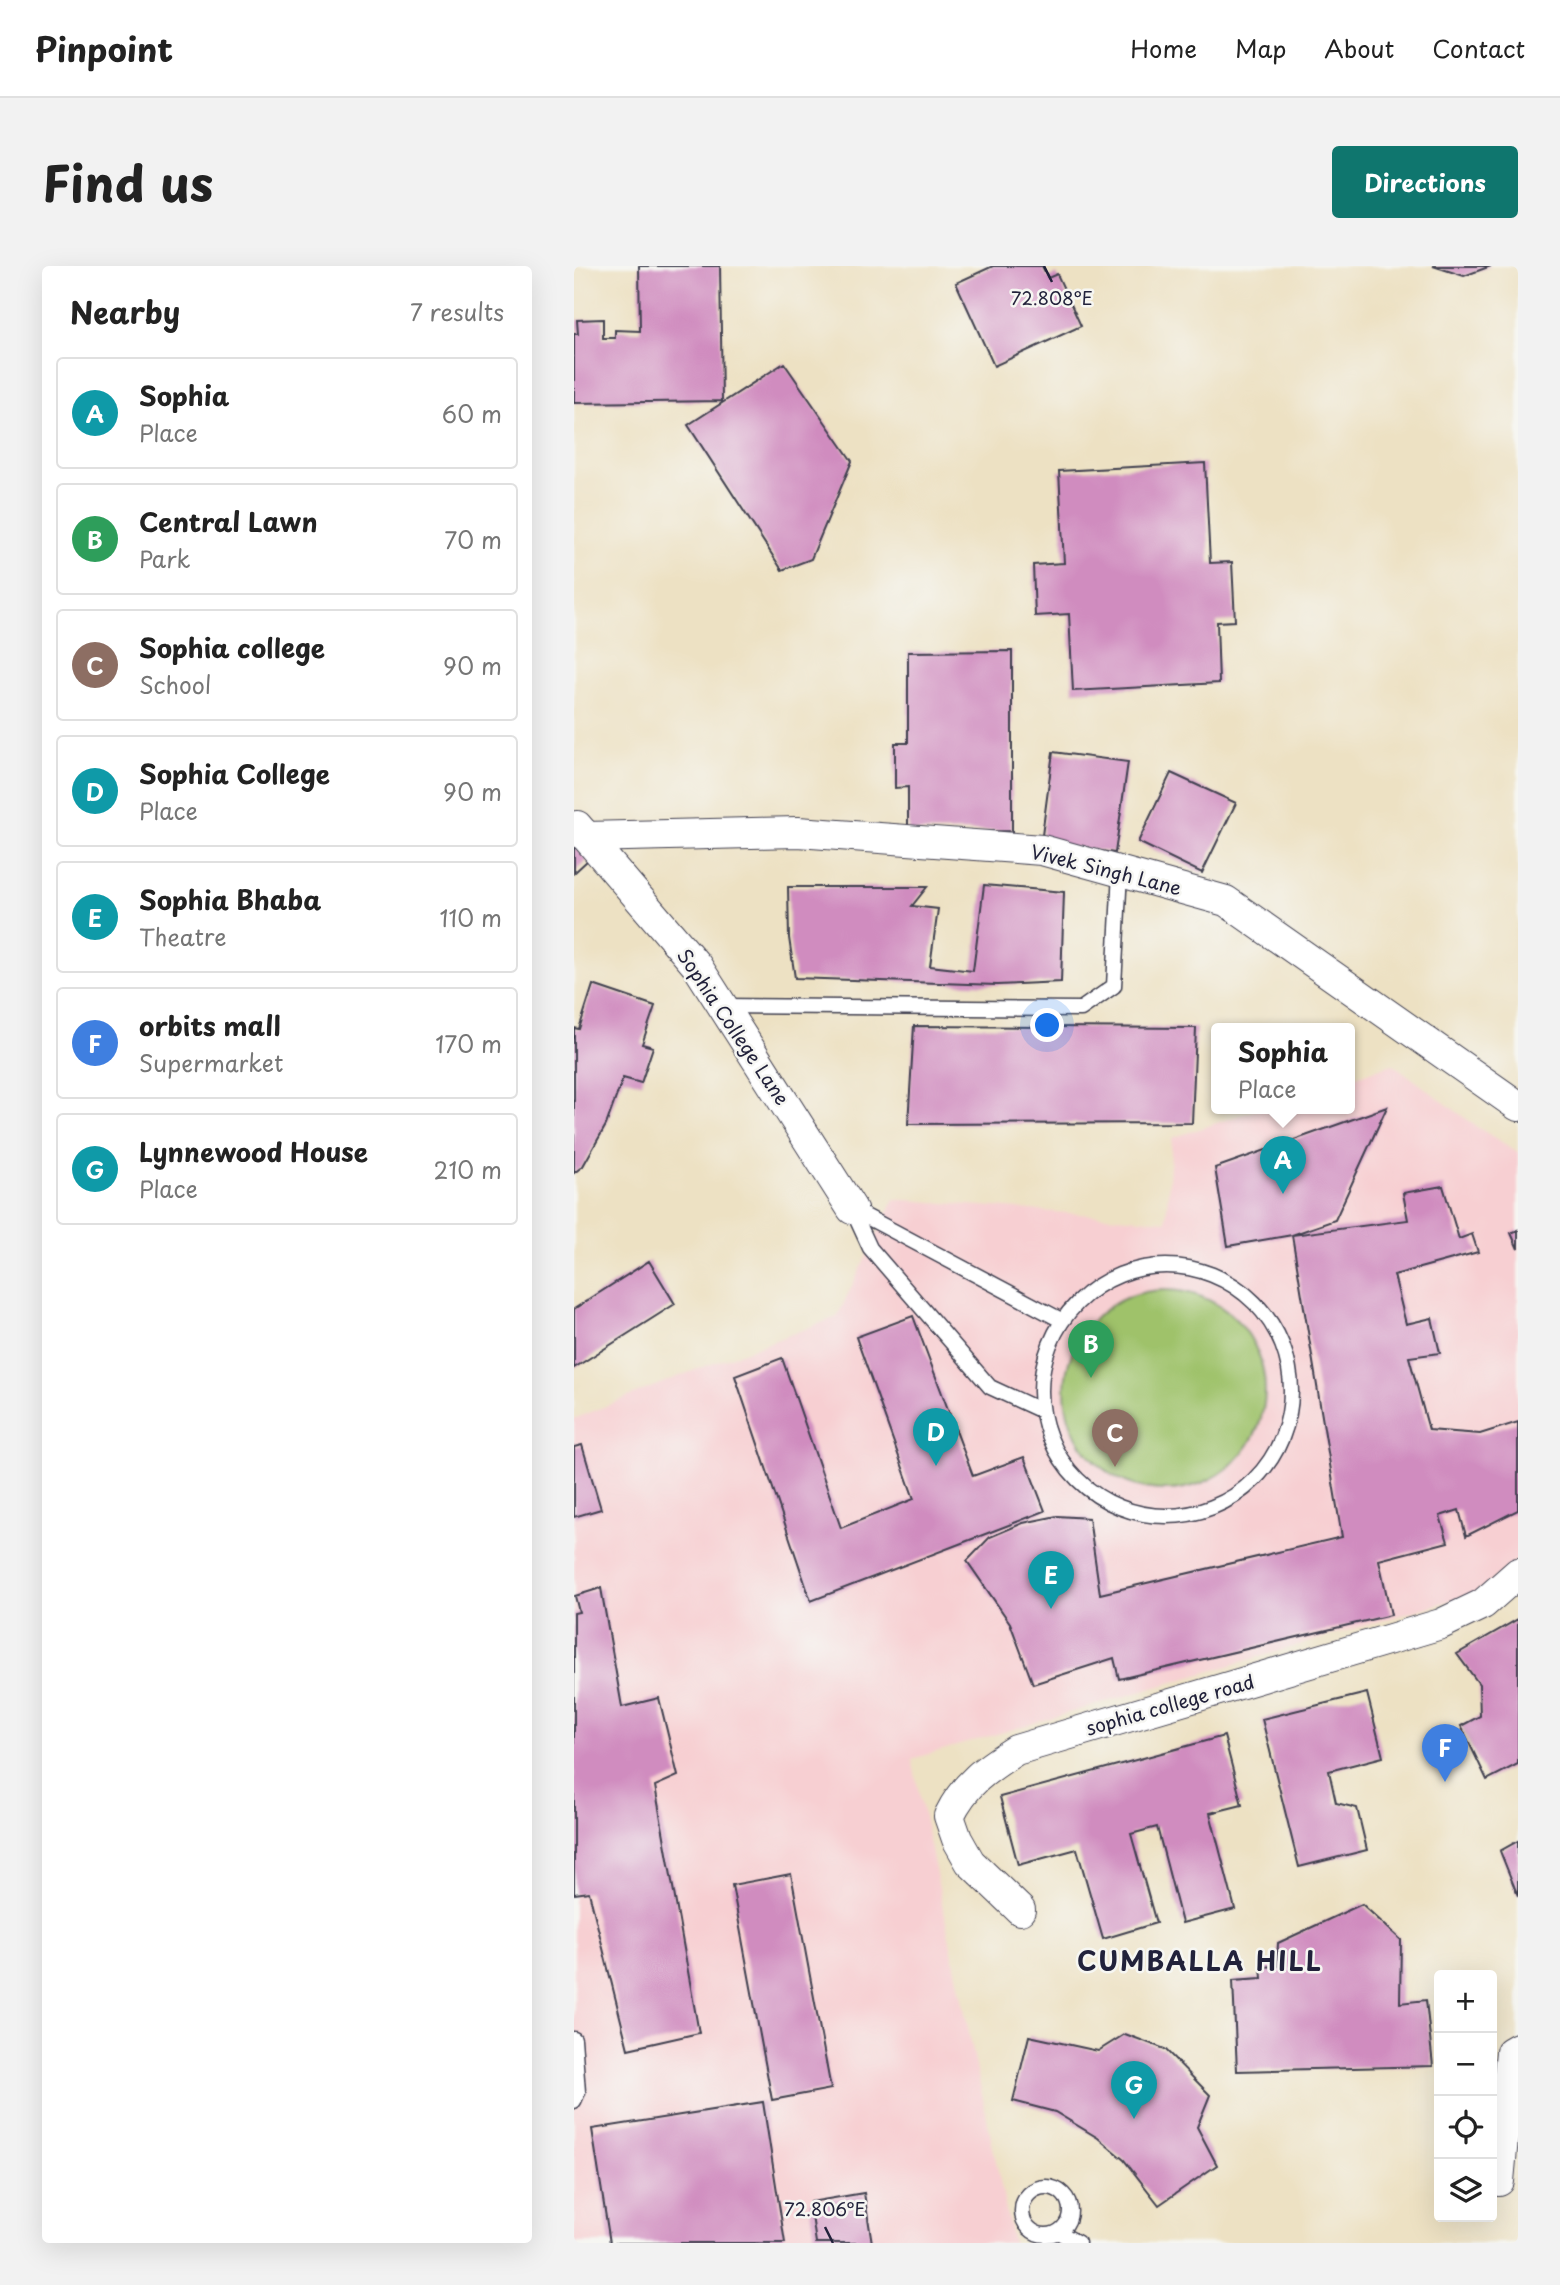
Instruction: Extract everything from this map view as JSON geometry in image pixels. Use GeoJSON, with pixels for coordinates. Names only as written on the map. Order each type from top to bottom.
{"type":"FeatureCollection","features":[{"type":"Feature","properties":{"kind":"street","name":"Vivek Singh Lane"},"geometry":{"type":"LineString","coordinates":[[580,829],[798,832],[1042,850],[1226,901],[1518,1106]]}},
{"type":"Feature","properties":{"kind":"street","name":"Sophia College Lane"},"geometry":{"type":"LineString","coordinates":[[580,829],[697,966],[852,1209]]}},
{"type":"Feature","properties":{"kind":"street","name":"sophia college road"},"geometry":{"type":"LineString","coordinates":[[1020,1910],[970,1863],[949,1816],[958,1797],[981,1772],[1016,1750],[1441,1624],[1483,1604],[1518,1573]]}},
{"type":"Feature","properties":{"kind":"street"},"geometry":{"type":"LineString","coordinates":[[1499,2181],[1511,2052],[1518,2048]]}},
{"type":"Feature","properties":{"kind":"lane"},"geometry":{"type":"LineString","coordinates":[[722,1006],[1081,1009],[1114,986],[1121,872]]}},
{"type":"Feature","properties":{"kind":"lane"},"geometry":{"type":"LineString","coordinates":[[852,1209],[1061,1320]]}},
{"type":"Feature","properties":{"kind":"lane"},"geometry":{"type":"LineString","coordinates":[[852,1209],[870,1248],[990,1387],[1042,1411]]}},
{"type":"Feature","properties":{"kind":"lane"},"geometry":{"type":"LineString","coordinates":[[1160,1265],[1201,1270],[1239,1288],[1269,1317],[1287,1354],[1293,1395],[1284,1436],[1262,1472],[1231,1499],[1192,1514],[1150,1516],[1111,1504],[1085,1487],[1064,1465],[1049,1438],[1042,1411],[1041,1382],[1046,1354],[1061,1320],[1084,1296],[1119,1274],[1160,1265]]}},
{"type":"Feature","properties":{"kind":"lane"},"geometry":{"type":"LineString","coordinates":[[574,2039],[578,2092],[574,2101]]}},
{"type":"Feature","properties":{"kind":"lane"},"geometry":{"type":"LineString","coordinates":[[1058,2232],[1078,2243]]}},
{"type":"Feature","properties":{"kind":"shaded area"},"geometry":{"type":"Polygon","coordinates":[[[1393,1064],[1477,1127],[1518,1152],[1518,1559],[1476,1593],[912,1759],[1013,2243],[574,2243],[574,1419],[837,1317],[894,1199],[1166,1221],[1172,1138],[1243,1114],[1355,1114],[1355,1076],[1393,1064]]]}},
{"type":"Feature","properties":{"kind":"green space"},"geometry":{"type":"Polygon","coordinates":[[[1165,1290],[1203,1298],[1220,1307],[1235,1320],[1248,1335],[1257,1352],[1265,1390],[1257,1428],[1248,1445],[1235,1460],[1220,1473],[1203,1482],[1165,1490],[1127,1482],[1110,1473],[1095,1460],[1082,1445],[1073,1428],[1065,1390],[1073,1352],[1082,1335],[1095,1320],[1110,1307],[1127,1298],[1165,1290]]]}},
{"type":"Feature","properties":{"kind":"building"},"geometry":{"type":"Polygon","coordinates":[[[639,266],[720,266],[722,401],[574,403],[574,334],[578,334],[577,320],[603,319],[603,338],[615,338],[615,330],[640,331],[639,266]]]}},
{"type":"Feature","properties":{"kind":"building"},"geometry":{"type":"Polygon","coordinates":[[[993,266],[1042,266],[1048,278],[1057,274],[1081,326],[994,366],[956,283],[993,266]]]}},
{"type":"Feature","properties":{"kind":"building"},"geometry":{"type":"Polygon","coordinates":[[[1433,266],[1491,266],[1464,276],[1433,266]]]}},
{"type":"Feature","properties":{"kind":"building"},"geometry":{"type":"Polygon","coordinates":[[[784,363],[852,461],[811,559],[782,570],[688,425],[784,363]]]}},
{"type":"Feature","properties":{"kind":"building"},"geometry":{"type":"Polygon","coordinates":[[[1205,463],[1210,563],[1232,562],[1235,621],[1217,622],[1219,683],[1073,691],[1069,614],[1035,616],[1033,565],[1064,563],[1059,471],[1205,463]]]}},
{"type":"Feature","properties":{"kind":"building"},"geometry":{"type":"Polygon","coordinates":[[[1012,651],[1012,831],[908,832],[908,787],[895,788],[895,743],[908,743],[908,652],[1012,651]]]}},
{"type":"Feature","properties":{"kind":"building"},"geometry":{"type":"Polygon","coordinates":[[[1053,752],[1128,762],[1115,853],[1041,843],[1053,752]]]}},
{"type":"Feature","properties":{"kind":"building"},"geometry":{"type":"Polygon","coordinates":[[[1171,773],[1236,803],[1202,873],[1138,842],[1171,773]]]}},
{"type":"Feature","properties":{"kind":"building"},"geometry":{"type":"Polygon","coordinates":[[[574,846],[588,860],[574,873],[574,846]]]}},
{"type":"Feature","properties":{"kind":"building"},"geometry":{"type":"Polygon","coordinates":[[[984,885],[1064,892],[1061,982],[997,985],[795,978],[789,938],[788,887],[927,887],[912,906],[938,909],[930,966],[973,971],[984,885]]]}},
{"type":"Feature","properties":{"kind":"building"},"geometry":{"type":"Polygon","coordinates":[[[593,985],[655,1006],[642,1044],[653,1047],[641,1083],[623,1078],[606,1125],[583,1166],[574,1173],[574,1028],[579,1029],[593,985]]]}},
{"type":"Feature","properties":{"kind":"building"},"geometry":{"type":"Polygon","coordinates":[[[914,1026],[1196,1028],[1192,1123],[908,1124],[914,1026]]]}},
{"type":"Feature","properties":{"kind":"building"},"geometry":{"type":"Polygon","coordinates":[[[1387,1107],[1335,1220],[1292,1235],[1228,1246],[1215,1168],[1387,1107]]]}},
{"type":"Feature","properties":{"kind":"building"},"geometry":{"type":"Polygon","coordinates":[[[1443,1186],[1459,1239],[1472,1234],[1478,1252],[1394,1275],[1406,1324],[1432,1318],[1440,1353],[1409,1357],[1429,1430],[1480,1434],[1518,1422],[1518,1510],[1466,1536],[1459,1510],[1440,1516],[1448,1542],[1379,1560],[1391,1615],[1119,1679],[1114,1658],[1033,1684],[1010,1623],[967,1561],[990,1537],[1023,1523],[1057,1516],[1089,1518],[1100,1594],[1342,1537],[1292,1235],[1408,1220],[1403,1193],[1443,1186]]]}},
{"type":"Feature","properties":{"kind":"building"},"geometry":{"type":"Polygon","coordinates":[[[1518,1230],[1518,1249],[1511,1233],[1518,1230]]]}},
{"type":"Feature","properties":{"kind":"building"},"geometry":{"type":"Polygon","coordinates":[[[649,1261],[675,1304],[574,1368],[574,1309],[649,1261]]]}},
{"type":"Feature","properties":{"kind":"building"},"geometry":{"type":"Polygon","coordinates":[[[913,1316],[973,1476],[1024,1457],[1045,1511],[811,1601],[735,1376],[782,1358],[841,1528],[914,1499],[856,1337],[913,1316]]]}},
{"type":"Feature","properties":{"kind":"building"},"geometry":{"type":"Polygon","coordinates":[[[582,1445],[601,1509],[574,1517],[574,1447],[582,1445]]]}},
{"type":"Feature","properties":{"kind":"building"},"geometry":{"type":"Polygon","coordinates":[[[601,1588],[622,1707],[659,1698],[678,1776],[655,1786],[699,2033],[628,2049],[589,1892],[574,1894],[574,1613],[579,1612],[575,1596],[601,1588]]]}},
{"type":"Feature","properties":{"kind":"building"},"geometry":{"type":"Polygon","coordinates":[[[1518,1619],[1518,1764],[1487,1780],[1461,1726],[1480,1716],[1479,1684],[1457,1654],[1518,1619]]]}},
{"type":"Feature","properties":{"kind":"building"},"geometry":{"type":"Polygon","coordinates":[[[1367,1693],[1383,1757],[1329,1771],[1336,1803],[1357,1808],[1367,1850],[1299,1867],[1262,1719],[1367,1693]]]}},
{"type":"Feature","properties":{"kind":"building"},"geometry":{"type":"Polygon","coordinates":[[[1224,1736],[1242,1805],[1210,1813],[1235,1909],[1182,1923],[1157,1827],[1131,1834],[1156,1923],[1103,1939],[1077,1849],[1018,1865],[1000,1797],[1224,1736]]]}},
{"type":"Feature","properties":{"kind":"building"},"geometry":{"type":"Polygon","coordinates":[[[1518,1841],[1518,1896],[1500,1851],[1518,1841]]]}},
{"type":"Feature","properties":{"kind":"building"},"geometry":{"type":"Polygon","coordinates":[[[791,1874],[831,2089],[772,2100],[732,1885],[791,1874]]]}},
{"type":"Feature","properties":{"kind":"building"},"geometry":{"type":"Polygon","coordinates":[[[1362,1904],[1401,1940],[1400,2003],[1426,2000],[1433,2066],[1237,2071],[1233,1980],[1262,1978],[1261,1967],[1277,1966],[1278,1943],[1362,1904]]]}},
{"type":"Feature","properties":{"kind":"building"},"geometry":{"type":"Polygon","coordinates":[[[1125,2034],[1165,2049],[1210,2095],[1197,2127],[1217,2165],[1159,2205],[1124,2160],[1098,2138],[1055,2112],[1013,2101],[1029,2036],[1098,2051],[1125,2034]]]}},
{"type":"Feature","properties":{"kind":"building"},"geometry":{"type":"Polygon","coordinates":[[[763,2102],[785,2243],[610,2243],[592,2129],[763,2102]]]}},
{"type":"Feature","properties":{"kind":"building"},"geometry":{"type":"Polygon","coordinates":[[[864,2193],[872,2243],[816,2243],[810,2202],[864,2193]]]}},
{"type":"Feature","properties":{"kind":"place","name":"Sophia"},"geometry":{"type":"Point","coordinates":[1283,1194]}},
{"type":"Feature","properties":{"kind":"place","name":"Central Lawn"},"geometry":{"type":"Point","coordinates":[1091,1378]}},
{"type":"Feature","properties":{"kind":"place","name":"Sophia College"},"geometry":{"type":"Point","coordinates":[936,1466]}},
{"type":"Feature","properties":{"kind":"place","name":"Sophia college"},"geometry":{"type":"Point","coordinates":[1115,1467]}},
{"type":"Feature","properties":{"kind":"place","name":"Sophia Bhaba"},"geometry":{"type":"Point","coordinates":[1051,1609]}},
{"type":"Feature","properties":{"kind":"place","name":"orbits mall"},"geometry":{"type":"Point","coordinates":[1445,1782]}},
{"type":"Feature","properties":{"kind":"place","name":"Lynnewood House"},"geometry":{"type":"Point","coordinates":[1134,2119]}},
{"type":"Feature","properties":{"kind":"district","name":"CUMBALLA HILL"},"geometry":{"type":"Point","coordinates":[1200,1962]}}]}
